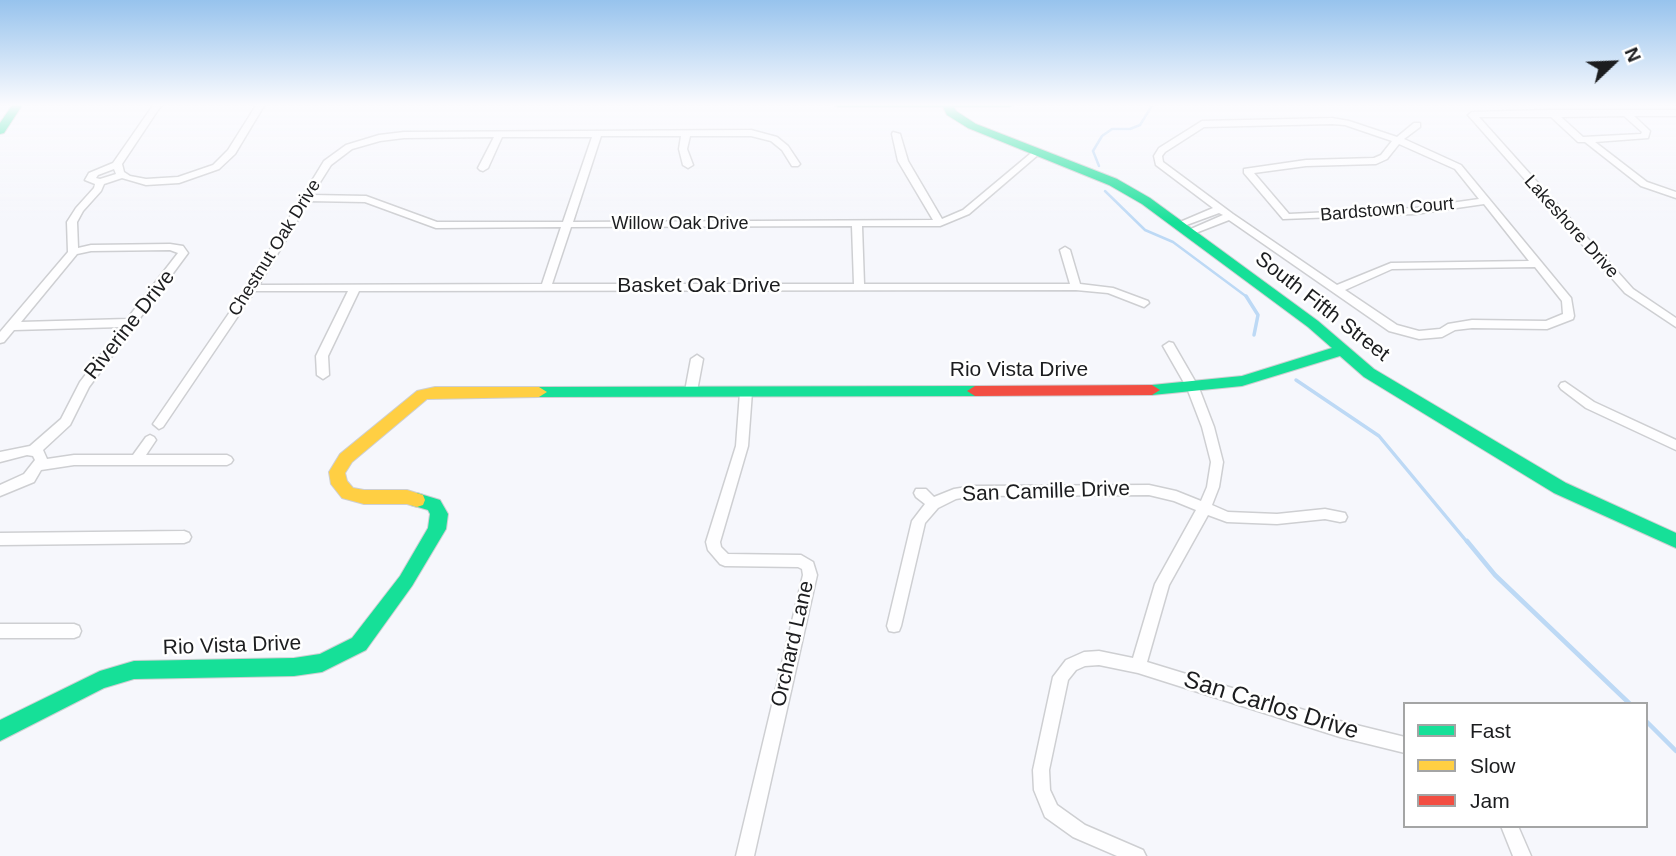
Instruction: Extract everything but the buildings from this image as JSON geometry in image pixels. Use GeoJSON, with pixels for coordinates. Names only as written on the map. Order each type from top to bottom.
{"type":"FeatureCollection","features":[{"type":"Feature","properties":{"kind":"street"},"geometry":{"type":"LineString","coordinates":[[99,186],[90,180],[91,176],[117,165],[131,144]]}},
{"type":"Feature","properties":{"kind":"street"},"geometry":{"type":"LineString","coordinates":[[117,165],[123,175],[139,181],[169,181],[198,176],[216,167],[237,144]]}},
{"type":"Feature","properties":{"kind":"street","name":"Chestnut Oak Drive"},"geometry":{"type":"LineString","coordinates":[[159,424],[252,288],[327,163],[357,144]]}},
{"type":"Feature","properties":{"kind":"street"},"geometry":{"type":"LineString","coordinates":[[483,168],[495,144]]}},
{"type":"Feature","properties":{"kind":"street"},"geometry":{"type":"LineString","coordinates":[[546,287],[594,144]]}},
{"type":"Feature","properties":{"kind":"street"},"geometry":{"type":"LineString","coordinates":[[684,144],[688,166]]}},
{"type":"Feature","properties":{"kind":"street","name":"Chestnut Oak Drive"},"geometry":{"type":"LineString","coordinates":[[780,144],[795,164]]}},
{"type":"Feature","properties":{"kind":"street"},"geometry":{"type":"LineString","coordinates":[[898,144],[902,161],[940,223]]}},
{"type":"Feature","properties":{"kind":"street","name":"South Fifth Street"},"geometry":{"type":"LineString","coordinates":[[1017,144],[1113,182],[1183,229],[1313,324],[1369,373],[1560,488],[1676,541]]}},
{"type":"Feature","properties":{"kind":"street"},"geometry":{"type":"LineString","coordinates":[[1171,144],[1161,150],[1159,163],[1220,209],[1393,328],[1419,335],[1442,333],[1452,327],[1472,324],[1547,325],[1560,322],[1569,316],[1567,300],[1452,162],[1408,144]]}},
{"type":"Feature","properties":{"kind":"street"},"geometry":{"type":"LineString","coordinates":[[1286,218],[1247,171],[1306,163],[1376,161],[1384,157],[1395,144]]}},
{"type":"Feature","properties":{"kind":"street","name":"Lakeshore Drive"},"geometry":{"type":"LineString","coordinates":[[1498,144],[1629,291],[1676,323]]}},
{"type":"Feature","properties":{"kind":"street"},"geometry":{"type":"LineString","coordinates":[[1592,144],[1644,184],[1676,195]]}},
{"type":"Feature","properties":{"kind":"street","name":"Willow Oak Drive"},"geometry":{"type":"LineString","coordinates":[[306,198],[366,199],[436,225],[940,223],[966,212],[1035,152]]}},
{"type":"Feature","properties":{"kind":"street"},"geometry":{"type":"LineString","coordinates":[[0,339],[69,260],[73,251],[72,222],[79,209],[99,186],[123,175]]}},
{"type":"Feature","properties":{"kind":"street","name":"Bardstown Court"},"geometry":{"type":"LineString","coordinates":[[1286,218],[1415,211],[1487,201]]}},
{"type":"Feature","properties":{"kind":"street"},"geometry":{"type":"LineString","coordinates":[[1183,229],[1220,209]]}},
{"type":"Feature","properties":{"kind":"street"},"geometry":{"type":"LineString","coordinates":[[1183,229],[1230,216]]}},
{"type":"Feature","properties":{"kind":"street"},"geometry":{"type":"LineString","coordinates":[[857,224],[859,286]]}},
{"type":"Feature","properties":{"kind":"street","name":"Riverine Drive"},"geometry":{"type":"LineString","coordinates":[[33,451],[66,422],[84,385],[181,259],[181,250],[170,247],[91,248],[73,251]]}},
{"type":"Feature","properties":{"kind":"street"},"geometry":{"type":"LineString","coordinates":[[1065,250],[1076,287]]}},
{"type":"Feature","properties":{"kind":"street"},"geometry":{"type":"LineString","coordinates":[[1336,289],[1391,266],[1538,264]]}},
{"type":"Feature","properties":{"kind":"street","name":"Basket Oak Drive"},"geometry":{"type":"LineString","coordinates":[[252,288],[354,290],[546,287],[1076,287],[1109,290],[1144,303]]}},
{"type":"Feature","properties":{"kind":"street"},"geometry":{"type":"LineString","coordinates":[[323,375],[322,356],[354,290]]}},
{"type":"Feature","properties":{"kind":"street"},"geometry":{"type":"LineString","coordinates":[[12,326],[131,323]]}},
{"type":"Feature","properties":{"kind":"street"},"geometry":{"type":"LineString","coordinates":[[1138,666],[1162,584],[1205,507],[1213,487],[1217,463],[1208,426],[1193,388],[1169,346]]}},
{"type":"Feature","properties":{"kind":"street","name":"Rio Vista Drive"},"geometry":{"type":"LineString","coordinates":[[0,731],[63,696],[100,680],[134,670],[294,667],[322,663],[359,643],[412,570],[437,529],[439,514],[434,505],[407,497],[365,497],[348,493],[338,484],[337,472],[356,449],[405,407],[422,396],[435,392],[1193,388],[1242,381],[1343,350]]}},
{"type":"Feature","properties":{"kind":"street"},"geometry":{"type":"LineString","coordinates":[[691,391],[697,359]]}},
{"type":"Feature","properties":{"kind":"street"},"geometry":{"type":"LineString","coordinates":[[1564,386],[1590,405],[1676,445]]}},
{"type":"Feature","properties":{"kind":"street","name":"Orchard Lane"},"geometry":{"type":"LineString","coordinates":[[745,856],[810,575],[808,566],[801,561],[725,560],[715,550],[713,541],[743,446],[747,392]]}},
{"type":"Feature","properties":{"kind":"street"},"geometry":{"type":"LineString","coordinates":[[136,460],[150,440]]}},
{"type":"Feature","properties":{"kind":"street"},"geometry":{"type":"LineString","coordinates":[[0,457],[33,451],[40,458],[40,465]]}},
{"type":"Feature","properties":{"kind":"street"},"geometry":{"type":"LineString","coordinates":[[0,491],[26,480],[40,465],[74,460],[227,460]]}},
{"type":"Feature","properties":{"kind":"street","name":"San Camille Drive"},"geometry":{"type":"LineString","coordinates":[[894,626],[919,522],[933,504],[954,494],[973,491],[1149,489],[1227,517],[1247,520],[1325,513],[1340,517]]}},
{"type":"Feature","properties":{"kind":"street"},"geometry":{"type":"LineString","coordinates":[[921,493],[933,504]]}},
{"type":"Feature","properties":{"kind":"street"},"geometry":{"type":"LineString","coordinates":[[0,539],[184,537]]}},
{"type":"Feature","properties":{"kind":"street"},"geometry":{"type":"LineString","coordinates":[[0,631],[75,631]]}},
{"type":"Feature","properties":{"kind":"street","name":"San Carlos Drive"},"geometry":{"type":"LineString","coordinates":[[1137,856],[1079,831],[1051,811],[1042,790],[1041,770],[1061,677],[1071,665],[1099,658],[1138,666],[1340,729],[1403,745]]}},
{"type":"Feature","properties":{"kind":"street"},"geometry":{"type":"LineString","coordinates":[[1510,828],[1522,856]]}},
{"type":"Feature","properties":{"kind":"waterway"},"geometry":{"type":"LineString","coordinates":[[1097,144],[1093,151],[1099,166]]}},
{"type":"Feature","properties":{"kind":"waterway"},"geometry":{"type":"LineString","coordinates":[[1105,191],[1145,230],[1173,242],[1246,296]]}},
{"type":"Feature","properties":{"kind":"waterway"},"geometry":{"type":"LineString","coordinates":[[1246,296],[1258,315],[1254,335]]}},
{"type":"Feature","properties":{"kind":"waterway"},"geometry":{"type":"LineString","coordinates":[[1296,380],[1379,436],[1468,543]]}},
{"type":"Feature","properties":{"kind":"waterway"},"geometry":{"type":"LineString","coordinates":[[1467,541],[1495,575],[1628,702]]}},
{"type":"Feature","properties":{"kind":"waterway"},"geometry":{"type":"LineString","coordinates":[[1648,723],[1676,751]]}},
{"type":"Feature","properties":{"kind":"traffic: fast"},"geometry":{"type":"LineString","coordinates":[[1017,144],[1113,182],[1146,201],[1313,324],[1369,373],[1560,488],[1676,541]]}},
{"type":"Feature","properties":{"kind":"traffic: fast"},"geometry":{"type":"LineString","coordinates":[[1152,390],[1242,381],[1343,350]]}},
{"type":"Feature","properties":{"kind":"traffic: fast"},"geometry":{"type":"LineString","coordinates":[[539,392],[975,391]]}},
{"type":"Feature","properties":{"kind":"traffic: fast"},"geometry":{"type":"LineString","coordinates":[[0,731],[100,680],[134,670],[294,667],[322,663],[359,644],[406,581],[437,529],[439,514],[434,505],[417,500]]}},
{"type":"Feature","properties":{"kind":"traffic: slow"},"geometry":{"type":"LineString","coordinates":[[417,500],[407,497],[364,497],[348,493],[339,484],[337,472],[346,458],[422,395],[435,392],[539,392]]}},
{"type":"Feature","properties":{"kind":"traffic: jam"},"geometry":{"type":"LineString","coordinates":[[975,391],[1152,390]]}}]}
